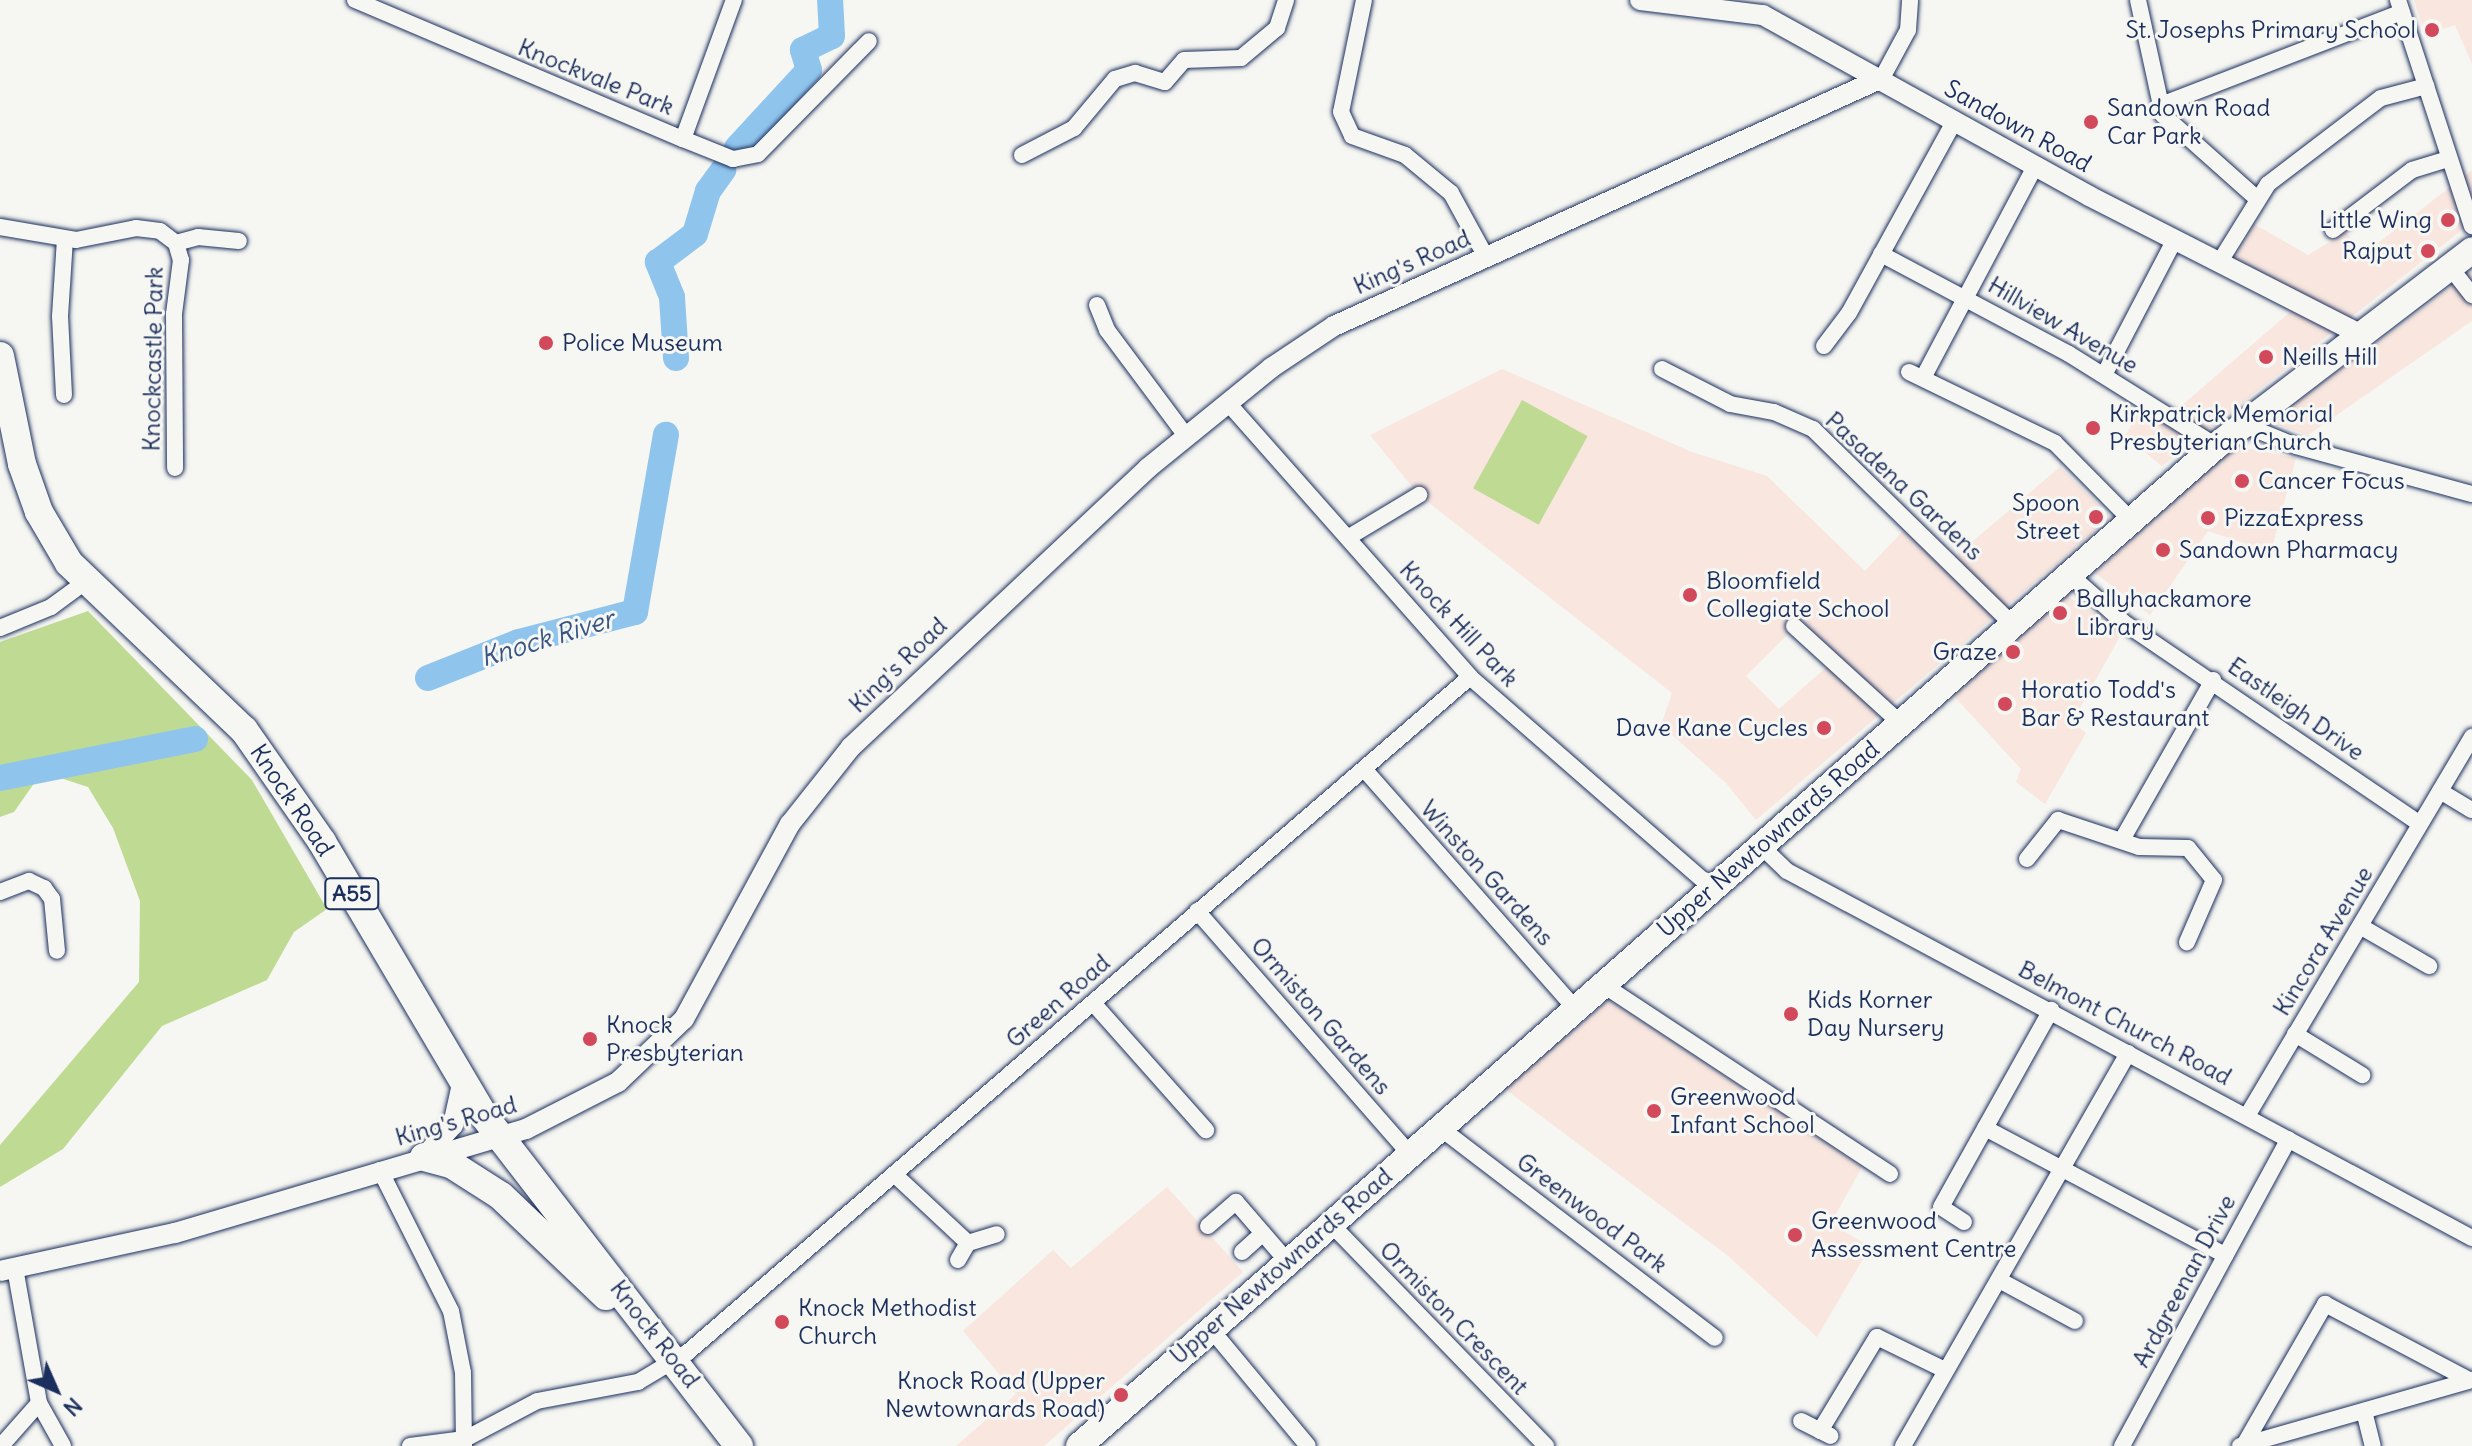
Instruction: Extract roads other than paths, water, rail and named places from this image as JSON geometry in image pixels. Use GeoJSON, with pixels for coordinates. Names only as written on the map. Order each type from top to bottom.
{"type":"FeatureCollection","features":[{"type":"Feature","properties":{"kind":"highway","name":"Knock Road"},"geometry":{"type":"LineString","coordinates":[[0,356],[6,416],[39,512],[85,582],[244,730],[322,842],[462,1084],[499,1137],[676,1359],[739,1446]]}},
{"type":"Feature","properties":{"kind":"highway"},"geometry":{"type":"LineString","coordinates":[[424,1157],[451,1164],[492,1189],[614,1304],[642,1316]]}},
{"type":"Feature","properties":{"kind":"main road","name":"Upper Newtownards Road"},"geometry":{"type":"LineString","coordinates":[[1092,1442],[1210,1328],[1273,1245],[1329,1222],[2216,446],[2472,250]]}},
{"type":"Feature","properties":{"kind":"street","name":"Knockvale Park"},"geometry":{"type":"LineString","coordinates":[[355,0],[683,139],[734,0]]}},
{"type":"Feature","properties":{"kind":"street"},"geometry":{"type":"LineString","coordinates":[[1022,155],[1081,122],[1115,79],[1135,73],[1165,82],[1184,60],[1241,58],[1277,28],[1286,0]]}},
{"type":"Feature","properties":{"kind":"street"},"geometry":{"type":"LineString","coordinates":[[1364,0],[1341,112],[1352,136],[1405,155],[1451,193],[1486,257]]}},
{"type":"Feature","properties":{"kind":"street","name":"Sandown Road"},"geometry":{"type":"LineString","coordinates":[[1640,0],[1763,15],[1882,78],[1954,122],[2360,334]]}},
{"type":"Feature","properties":{"kind":"street"},"geometry":{"type":"LineString","coordinates":[[1882,78],[1908,30],[1910,0]]}},
{"type":"Feature","properties":{"kind":"street"},"geometry":{"type":"LineString","coordinates":[[2138,0],[2161,105],[2169,123],[2255,197]]}},
{"type":"Feature","properties":{"kind":"street"},"geometry":{"type":"LineString","coordinates":[[2161,105],[2400,6],[2472,226]]}},
{"type":"Feature","properties":{"kind":"street"},"geometry":{"type":"LineString","coordinates":[[683,139],[733,159],[758,154],[869,41]]}},
{"type":"Feature","properties":{"kind":"street","name":"King's Road"},"geometry":{"type":"LineString","coordinates":[[8,1269],[175,1233],[499,1137],[595,1096],[650,1056],[699,995],[790,824],[851,747],[1186,436],[1334,326],[1882,78]]}},
{"type":"Feature","properties":{"kind":"street"},"geometry":{"type":"LineString","coordinates":[[2219,263],[2255,197],[2381,98],[2426,86]]}},
{"type":"Feature","properties":{"kind":"street"},"geometry":{"type":"LineString","coordinates":[[1824,346],[1881,254],[1954,122]]}},
{"type":"Feature","properties":{"kind":"street"},"geometry":{"type":"LineString","coordinates":[[2333,230],[2412,170],[2449,159]]}},
{"type":"Feature","properties":{"kind":"street"},"geometry":{"type":"LineString","coordinates":[[2036,165],[1965,297],[1916,375],[2055,443],[2131,520]]}},
{"type":"Feature","properties":{"kind":"street","name":"Knockcastle Park"},"geometry":{"type":"LineString","coordinates":[[0,227],[65,239],[136,228],[160,231],[176,243],[181,260],[174,314],[175,468]]}},
{"type":"Feature","properties":{"kind":"street"},"geometry":{"type":"LineString","coordinates":[[176,243],[198,237],[239,241]]}},
{"type":"Feature","properties":{"kind":"street"},"geometry":{"type":"LineString","coordinates":[[64,395],[60,316],[65,239]]}},
{"type":"Feature","properties":{"kind":"street"},"geometry":{"type":"LineString","coordinates":[[2104,375],[2175,239]]}},
{"type":"Feature","properties":{"kind":"street","name":"Hillview Avenue"},"geometry":{"type":"LineString","coordinates":[[1881,254],[2104,375],[2216,446]]}},
{"type":"Feature","properties":{"kind":"street"},"geometry":{"type":"LineString","coordinates":[[2450,267],[2472,295]]}},
{"type":"Feature","properties":{"kind":"street"},"geometry":{"type":"LineString","coordinates":[[1097,305],[1107,330],[1186,436]]}},
{"type":"Feature","properties":{"kind":"street","name":"Pasadena Gardens"},"geometry":{"type":"LineString","coordinates":[[1662,369],[1730,404],[1774,412],[1813,429],[2012,624]]}},
{"type":"Feature","properties":{"kind":"street","name":"Knock Hill Park"},"geometry":{"type":"LineString","coordinates":[[1228,403],[1470,677],[1712,888]]}},
{"type":"Feature","properties":{"kind":"street"},"geometry":{"type":"LineString","coordinates":[[2242,424],[2296,446],[2472,494]]}},
{"type":"Feature","properties":{"kind":"street"},"geometry":{"type":"LineString","coordinates":[[1349,537],[1419,495]]}},
{"type":"Feature","properties":{"kind":"street","name":"Eastleigh Drive"},"geometry":{"type":"LineString","coordinates":[[2069,574],[2123,622],[2213,680],[2420,824]]}},
{"type":"Feature","properties":{"kind":"street"},"geometry":{"type":"LineString","coordinates":[[0,628],[51,607],[85,582]]}},
{"type":"Feature","properties":{"kind":"street"},"geometry":{"type":"LineString","coordinates":[[1794,626],[1899,722]]}},
{"type":"Feature","properties":{"kind":"street","name":"Green Road"},"geometry":{"type":"LineString","coordinates":[[465,1442],[537,1401],[638,1382],[676,1359],[1094,1004],[1197,911],[1470,677]]}},
{"type":"Feature","properties":{"kind":"street"},"geometry":{"type":"LineString","coordinates":[[2123,838],[2213,680]]}},
{"type":"Feature","properties":{"kind":"street","name":"Kincora Avenue"},"geometry":{"type":"LineString","coordinates":[[2247,1116],[2472,737]]}},
{"type":"Feature","properties":{"kind":"street","name":"Winston Gardens"},"geometry":{"type":"LineString","coordinates":[[1364,769],[1575,1008]]}},
{"type":"Feature","properties":{"kind":"street"},"geometry":{"type":"LineString","coordinates":[[2440,791],[2472,810]]}},
{"type":"Feature","properties":{"kind":"street"},"geometry":{"type":"LineString","coordinates":[[2027,859],[2058,820],[2070,820],[2106,839],[2123,838],[2152,850],[2172,844],[2203,859],[2214,880],[2187,942]]}},
{"type":"Feature","properties":{"kind":"street","name":"Belmont Church Road"},"geometry":{"type":"LineString","coordinates":[[1760,845],[1787,871],[2289,1139],[2469,1230]]}},
{"type":"Feature","properties":{"kind":"street"},"geometry":{"type":"LineString","coordinates":[[0,892],[29,881],[44,888],[52,899],[57,951]]}},
{"type":"Feature","properties":{"kind":"street","name":"Ormiston Gardens"},"geometry":{"type":"LineString","coordinates":[[1197,911],[1409,1153]]}},
{"type":"Feature","properties":{"kind":"street"},"geometry":{"type":"LineString","coordinates":[[2360,926],[2429,966]]}},
{"type":"Feature","properties":{"kind":"street"},"geometry":{"type":"LineString","coordinates":[[1602,984],[1890,1174]]}},
{"type":"Feature","properties":{"kind":"street"},"geometry":{"type":"LineString","coordinates":[[1094,1004],[1206,1130]]}},
{"type":"Feature","properties":{"kind":"street"},"geometry":{"type":"LineString","coordinates":[[1964,1222],[1941,1207],[2051,1010]]}},
{"type":"Feature","properties":{"kind":"street"},"geometry":{"type":"LineString","coordinates":[[2295,1034],[2362,1075]]}},
{"type":"Feature","properties":{"kind":"street"},"geometry":{"type":"LineString","coordinates":[[1903,1446],[2065,1170],[2128,1053]]}},
{"type":"Feature","properties":{"kind":"street"},"geometry":{"type":"LineString","coordinates":[[424,1157],[453,1125],[462,1084]]}},
{"type":"Feature","properties":{"kind":"street","name":"Greenwood Park"},"geometry":{"type":"LineString","coordinates":[[1439,1127],[1715,1338]]}},
{"type":"Feature","properties":{"kind":"street"},"geometry":{"type":"LineString","coordinates":[[1985,1128],[2225,1255]]}},
{"type":"Feature","properties":{"kind":"street","name":"Ardgreenan Drive"},"geometry":{"type":"LineString","coordinates":[[2122,1446],[2289,1139]]}},
{"type":"Feature","properties":{"kind":"street"},"geometry":{"type":"LineString","coordinates":[[380,1170],[451,1311],[463,1373],[465,1442],[410,1446]]}},
{"type":"Feature","properties":{"kind":"street"},"geometry":{"type":"LineString","coordinates":[[894,1174],[968,1243]]}},
{"type":"Feature","properties":{"kind":"street"},"geometry":{"type":"LineString","coordinates":[[1208,1226],[1236,1202],[1273,1245],[1242,1252]]}},
{"type":"Feature","properties":{"kind":"street","name":"Ormiston Crescent"},"geometry":{"type":"LineString","coordinates":[[1329,1222],[1546,1446]]}},
{"type":"Feature","properties":{"kind":"street"},"geometry":{"type":"LineString","coordinates":[[958,1260],[968,1243],[997,1234]]}},
{"type":"Feature","properties":{"kind":"street"},"geometry":{"type":"LineString","coordinates":[[8,1269],[39,1403],[63,1446]]}},
{"type":"Feature","properties":{"kind":"street"},"geometry":{"type":"LineString","coordinates":[[2001,1281],[2075,1321]]}},
{"type":"Feature","properties":{"kind":"street"},"geometry":{"type":"LineString","coordinates":[[2242,1446],[2325,1304],[2470,1380]]}},
{"type":"Feature","properties":{"kind":"street"},"geometry":{"type":"LineString","coordinates":[[1210,1328],[1308,1446]]}},
{"type":"Feature","properties":{"kind":"street"},"geometry":{"type":"LineString","coordinates":[[1801,1421],[1825,1434],[1877,1337],[1945,1370]]}},
{"type":"Feature","properties":{"kind":"street"},"geometry":{"type":"LineString","coordinates":[[2242,1446],[2470,1380]]}},
{"type":"Feature","properties":{"kind":"street"},"geometry":{"type":"LineString","coordinates":[[1,1446],[39,1403]]}},
{"type":"Feature","properties":{"kind":"street"},"geometry":{"type":"LineString","coordinates":[[2364,1411],[2373,1446]]}},
{"type":"Feature","properties":{"kind":"waterway","name":"Knock River"},"geometry":{"type":"LineString","coordinates":[[737,148],[809,70],[803,50],[832,36],[830,0]]}},
{"type":"Feature","properties":{"kind":"waterway","name":"Knock River"},"geometry":{"type":"LineString","coordinates":[[676,358],[672,297],[658,262],[695,234],[708,191],[723,170]]}},
{"type":"Feature","properties":{"kind":"waterway","name":"Knock River"},"geometry":{"type":"LineString","coordinates":[[428,678],[519,642],[635,612],[666,435]]}},
{"type":"Feature","properties":{"kind":"waterway","name":"Knock River"},"geometry":{"type":"LineString","coordinates":[[0,778],[195,739]]}},
{"type":"Feature","properties":{"kind":"place","name":"St. Josephs Primary School"},"geometry":{"type":"Point","coordinates":[2432,30]}},
{"type":"Feature","properties":{"kind":"place","name":"Sandown Road Car Park"},"geometry":{"type":"Point","coordinates":[2091,122]}},
{"type":"Feature","properties":{"kind":"place","name":"Little Wing"},"geometry":{"type":"Point","coordinates":[2448,220]}},
{"type":"Feature","properties":{"kind":"place","name":"Rajput"},"geometry":{"type":"Point","coordinates":[2428,251]}},
{"type":"Feature","properties":{"kind":"place","name":"Police Museum"},"geometry":{"type":"Point","coordinates":[546,343]}},
{"type":"Feature","properties":{"kind":"place","name":"Neills Hill"},"geometry":{"type":"Point","coordinates":[2266,357]}},
{"type":"Feature","properties":{"kind":"place","name":"Kirkpatrick Memorial Presbyterian Church"},"geometry":{"type":"Point","coordinates":[2093,428]}},
{"type":"Feature","properties":{"kind":"place","name":"Cancer Focus"},"geometry":{"type":"Point","coordinates":[2242,481]}},
{"type":"Feature","properties":{"kind":"place","name":"Spoon Street"},"geometry":{"type":"Point","coordinates":[2096,517]}},
{"type":"Feature","properties":{"kind":"place","name":"PizzaExpress"},"geometry":{"type":"Point","coordinates":[2208,518]}},
{"type":"Feature","properties":{"kind":"place","name":"Sandown Pharmacy"},"geometry":{"type":"Point","coordinates":[2163,550]}},
{"type":"Feature","properties":{"kind":"place","name":"Bloomfield Collegiate School"},"geometry":{"type":"Point","coordinates":[1690,595]}},
{"type":"Feature","properties":{"kind":"place","name":"Ballyhackamore Library"},"geometry":{"type":"Point","coordinates":[2060,613]}},
{"type":"Feature","properties":{"kind":"place","name":"Graze"},"geometry":{"type":"Point","coordinates":[2013,652]}},
{"type":"Feature","properties":{"kind":"place","name":"Horatio Todd's Bar & Restaurant"},"geometry":{"type":"Point","coordinates":[2005,704]}},
{"type":"Feature","properties":{"kind":"place","name":"Dave Kane Cycles"},"geometry":{"type":"Point","coordinates":[1824,728]}},
{"type":"Feature","properties":{"kind":"place","name":"Kids Korner Day Nursery"},"geometry":{"type":"Point","coordinates":[1791,1014]}},
{"type":"Feature","properties":{"kind":"place","name":"Knock Presbyterian"},"geometry":{"type":"Point","coordinates":[590,1039]}},
{"type":"Feature","properties":{"kind":"place","name":"Greenwood Infant School"},"geometry":{"type":"Point","coordinates":[1654,1111]}},
{"type":"Feature","properties":{"kind":"place","name":"Greenwood Assessment Centre"},"geometry":{"type":"Point","coordinates":[1795,1235]}},
{"type":"Feature","properties":{"kind":"place","name":"Knock Methodist Church"},"geometry":{"type":"Point","coordinates":[782,1322]}},
{"type":"Feature","properties":{"kind":"place","name":"Knock Road (Upper Newtownards Road)"},"geometry":{"type":"Point","coordinates":[1121,1395]}}]}
